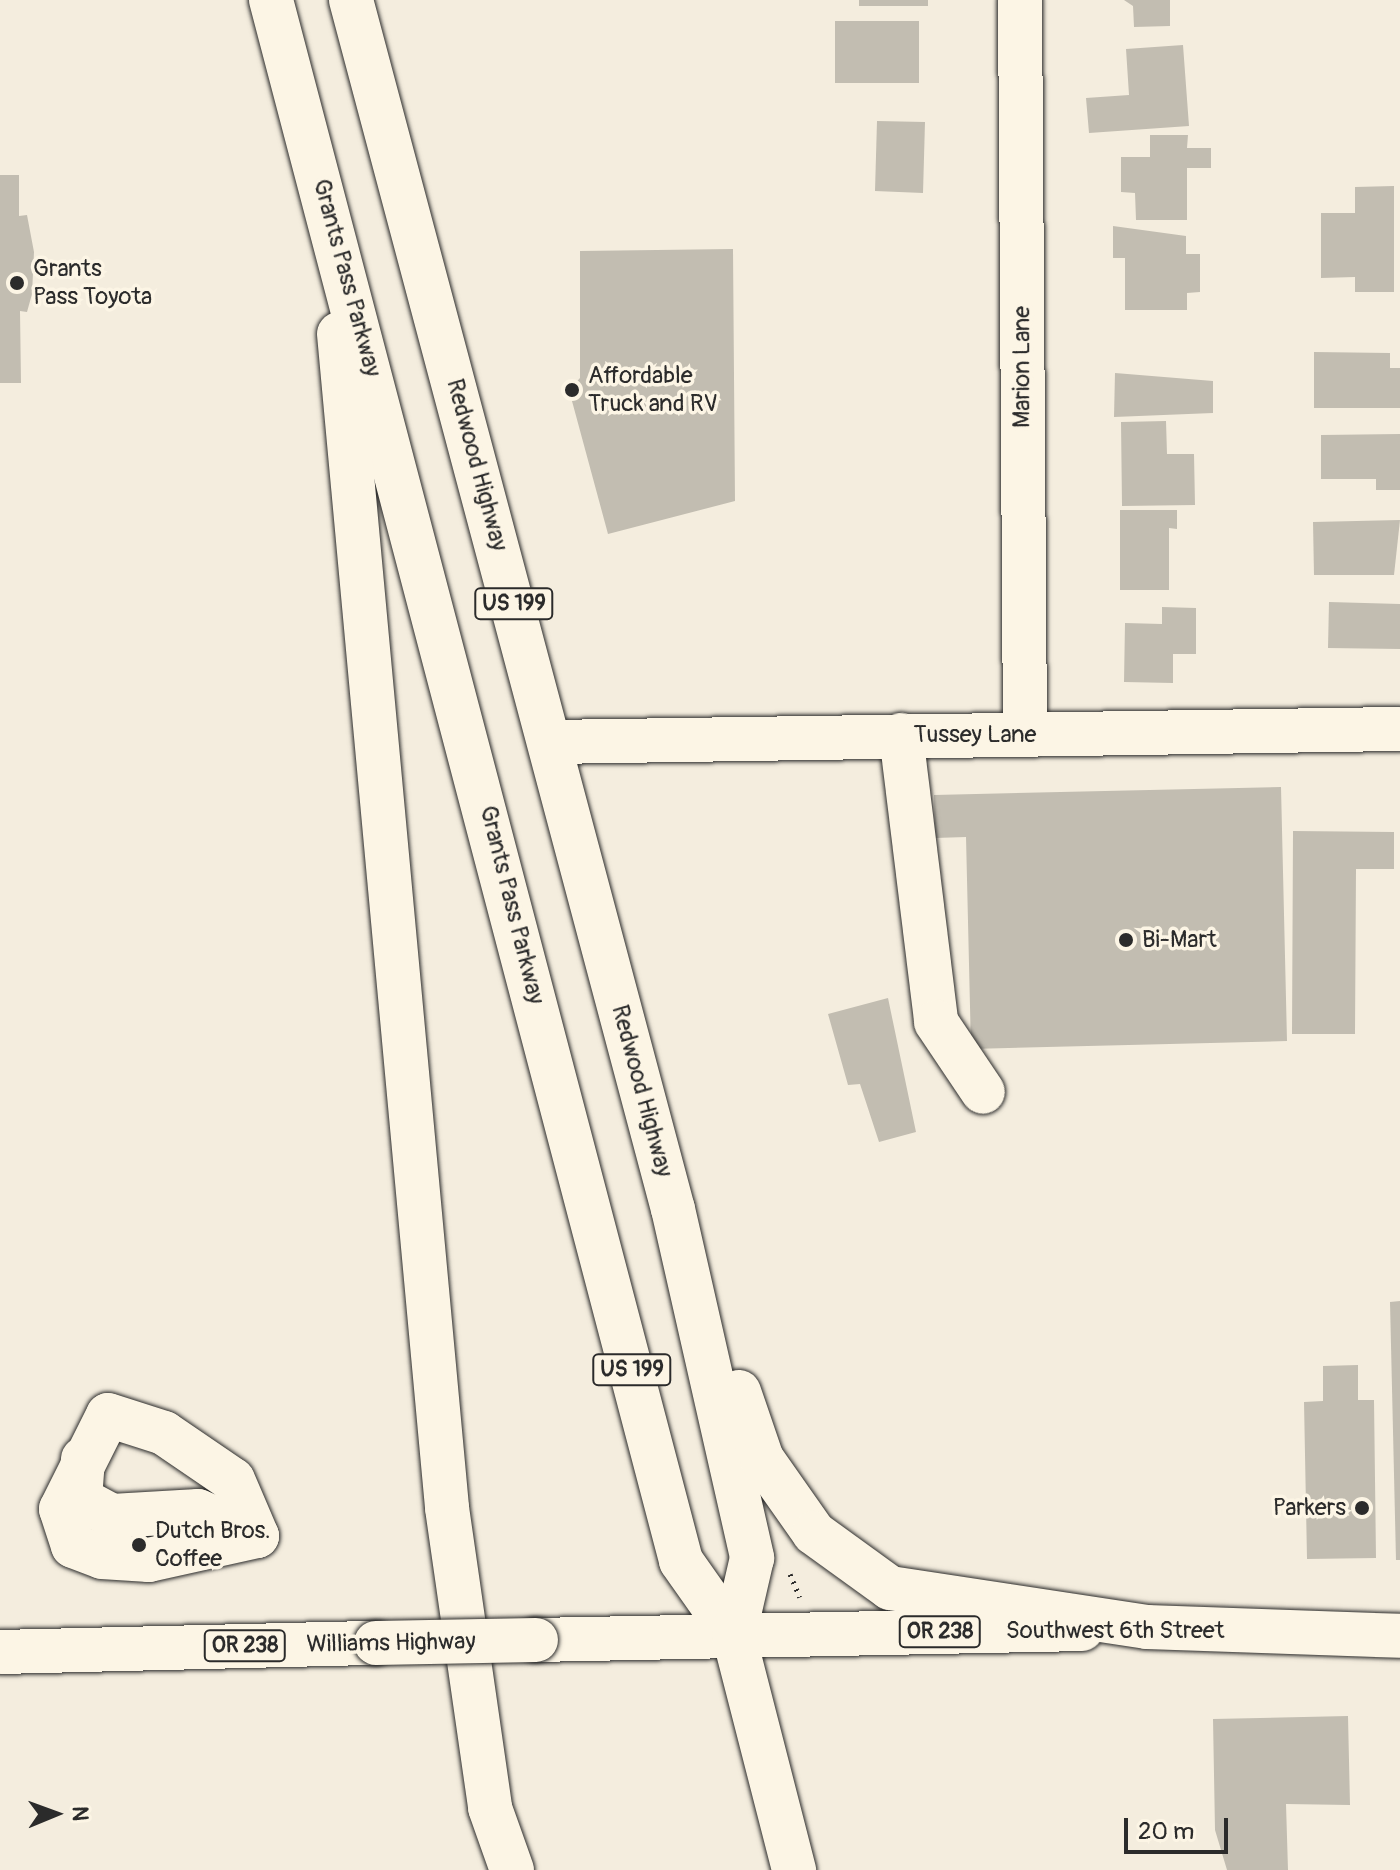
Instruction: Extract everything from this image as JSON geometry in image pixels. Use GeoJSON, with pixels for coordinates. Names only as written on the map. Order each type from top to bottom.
{"type":"FeatureCollection","features":[{"type":"Feature","properties":{"kind":"main road","name":"US 199"},"geometry":{"type":"LineString","coordinates":[[271,0],[316,161]]}},
{"type":"Feature","properties":{"kind":"main road","name":"Redwood Highway"},"geometry":{"type":"LineString","coordinates":[[351,0],[673,1209]]}},
{"type":"Feature","properties":{"kind":"main road","name":"Marion Lane"},"geometry":{"type":"LineString","coordinates":[[1020,0],[1025,735]]}},
{"type":"Feature","properties":{"kind":"main road","name":"Grants Pass Parkway"},"geometry":{"type":"LineString","coordinates":[[316,161],[681,1561],[734,1636],[794,1870]]}},
{"type":"Feature","properties":{"kind":"main road"},"geometry":{"type":"LineString","coordinates":[[316,161],[346,381],[447,1508],[490,1808],[512,1870]]}},
{"type":"Feature","properties":{"kind":"main road","name":"Tussey Lane"},"geometry":{"type":"LineString","coordinates":[[550,742],[1400,729]]}},
{"type":"Feature","properties":{"kind":"main road"},"geometry":{"type":"LineString","coordinates":[[901,735],[936,1022],[983,1092]]}},
{"type":"Feature","properties":{"kind":"main road","name":"Grants Pass Parkway"},"geometry":{"type":"LineString","coordinates":[[673,1209],[752,1558],[734,1636]]}},
{"type":"Feature","properties":{"kind":"main road"},"geometry":{"type":"LineString","coordinates":[[673,1209],[762,1459],[814,1533],[890,1588],[1147,1627]]}},
{"type":"Feature","properties":{"kind":"main road"},"geometry":{"type":"LineString","coordinates":[[108,1415],[164,1433],[233,1480],[257,1536],[149,1560],[102,1557],[73,1546],[61,1509],[83,1459],[108,1415]]}},
{"type":"Feature","properties":{"kind":"main road","name":"Southwest 6th Street"},"geometry":{"type":"LineString","coordinates":[[734,1636],[1147,1627],[1400,1636]]}},
{"type":"Feature","properties":{"kind":"main road","name":"Williams Highway"},"geometry":{"type":"LineString","coordinates":[[0,1652],[734,1636]]}},
{"type":"Feature","properties":{"kind":"path"},"geometry":{"type":"LineString","coordinates":[[785,1560],[796,1594],[806,1598]]}},
{"type":"Feature","properties":{"kind":"building"},"geometry":{"type":"Polygon","coordinates":[[[859,0],[928,0],[928,6],[859,6],[859,0]]]}},
{"type":"Feature","properties":{"kind":"building"},"geometry":{"type":"Polygon","coordinates":[[[1124,0],[1170,0],[1170,26],[1134,27],[1133,6],[1124,0]]]}},
{"type":"Feature","properties":{"kind":"building"},"geometry":{"type":"Polygon","coordinates":[[[835,21],[919,21],[919,83],[835,83],[835,21]]]}},
{"type":"Feature","properties":{"kind":"building"},"geometry":{"type":"Polygon","coordinates":[[[1183,45],[1189,126],[1089,133],[1086,98],[1129,95],[1126,49],[1183,45]]]}},
{"type":"Feature","properties":{"kind":"building"},"geometry":{"type":"Polygon","coordinates":[[[877,121],[925,122],[923,193],[875,191],[877,121]]]}},
{"type":"Feature","properties":{"kind":"building"},"geometry":{"type":"Polygon","coordinates":[[[1150,135],[1188,135],[1187,148],[1211,148],[1211,168],[1187,168],[1187,220],[1136,220],[1135,193],[1121,192],[1121,157],[1150,157],[1150,135]]]}},
{"type":"Feature","properties":{"kind":"building","name":"Grants Pass Toyota"},"geometry":{"type":"Polygon","coordinates":[[[0,175],[19,175],[19,216],[27,215],[34,252],[32,294],[27,312],[20,311],[21,383],[0,383],[0,175]]]}},
{"type":"Feature","properties":{"kind":"building"},"geometry":{"type":"Polygon","coordinates":[[[1394,186],[1394,292],[1355,292],[1355,277],[1321,278],[1321,213],[1355,213],[1355,187],[1394,186]]]}},
{"type":"Feature","properties":{"kind":"building"},"geometry":{"type":"Polygon","coordinates":[[[1113,226],[1186,236],[1186,254],[1200,254],[1200,292],[1187,293],[1187,310],[1125,310],[1125,258],[1113,258],[1113,226]]]}},
{"type":"Feature","properties":{"kind":"building"},"geometry":{"type":"Polygon","coordinates":[[[733,249],[735,501],[608,534],[569,390],[580,378],[580,251],[733,249]]]}},
{"type":"Feature","properties":{"kind":"building"},"geometry":{"type":"Polygon","coordinates":[[[1314,352],[1390,353],[1390,368],[1400,368],[1400,408],[1314,408],[1314,352]]]}},
{"type":"Feature","properties":{"kind":"building"},"geometry":{"type":"Polygon","coordinates":[[[1115,373],[1213,381],[1213,413],[1114,417],[1115,373]]]}},
{"type":"Feature","properties":{"kind":"building"},"geometry":{"type":"Polygon","coordinates":[[[1166,421],[1167,454],[1194,454],[1195,505],[1122,506],[1121,422],[1166,421]]]}},
{"type":"Feature","properties":{"kind":"building"},"geometry":{"type":"Polygon","coordinates":[[[1400,434],[1400,490],[1376,490],[1376,479],[1321,479],[1321,435],[1400,434]]]}},
{"type":"Feature","properties":{"kind":"building"},"geometry":{"type":"Polygon","coordinates":[[[1120,510],[1177,510],[1177,529],[1169,528],[1169,590],[1120,590],[1120,510]]]}},
{"type":"Feature","properties":{"kind":"building"},"geometry":{"type":"Polygon","coordinates":[[[1400,520],[1394,575],[1314,575],[1313,522],[1400,520]]]}},
{"type":"Feature","properties":{"kind":"building"},"geometry":{"type":"Polygon","coordinates":[[[1329,602],[1400,604],[1400,649],[1328,648],[1329,602]]]}},
{"type":"Feature","properties":{"kind":"building"},"geometry":{"type":"Polygon","coordinates":[[[1162,607],[1196,608],[1196,654],[1173,654],[1173,683],[1124,682],[1125,623],[1162,624],[1162,607]]]}},
{"type":"Feature","properties":{"kind":"building","name":"Bi-Mart"},"geometry":{"type":"Polygon","coordinates":[[[1281,787],[1287,1041],[971,1049],[966,837],[935,838],[934,795],[1281,787]]]}},
{"type":"Feature","properties":{"kind":"building"},"geometry":{"type":"Polygon","coordinates":[[[1293,831],[1394,832],[1394,869],[1356,869],[1355,1034],[1292,1034],[1293,831]]]}},
{"type":"Feature","properties":{"kind":"building"},"geometry":{"type":"Polygon","coordinates":[[[888,998],[916,1132],[879,1142],[860,1084],[848,1085],[828,1014],[888,998]]]}},
{"type":"Feature","properties":{"kind":"building"},"geometry":{"type":"Polygon","coordinates":[[[1400,1301],[1400,1560],[1396,1560],[1390,1302],[1400,1301]]]}},
{"type":"Feature","properties":{"kind":"building"},"geometry":{"type":"Polygon","coordinates":[[[1358,1365],[1358,1400],[1374,1400],[1376,1558],[1307,1559],[1304,1402],[1323,1401],[1323,1366],[1358,1365]]]}},
{"type":"Feature","properties":{"kind":"building"},"geometry":{"type":"Polygon","coordinates":[[[1348,1716],[1350,1805],[1286,1804],[1288,1870],[1227,1870],[1215,1830],[1213,1719],[1348,1716]]]}},
{"type":"Feature","properties":{"kind":"place","name":"Grants Pass Toyota"},"geometry":{"type":"Point","coordinates":[17,283]}},
{"type":"Feature","properties":{"kind":"place","name":"Affordable Truck and RV"},"geometry":{"type":"Point","coordinates":[572,390]}},
{"type":"Feature","properties":{"kind":"place","name":"Bi-Mart"},"geometry":{"type":"Point","coordinates":[1126,940]}},
{"type":"Feature","properties":{"kind":"place","name":"Parkers"},"geometry":{"type":"Point","coordinates":[1362,1508]}},
{"type":"Feature","properties":{"kind":"place","name":"Dutch Bros. Coffee"},"geometry":{"type":"Point","coordinates":[139,1545]}}]}
